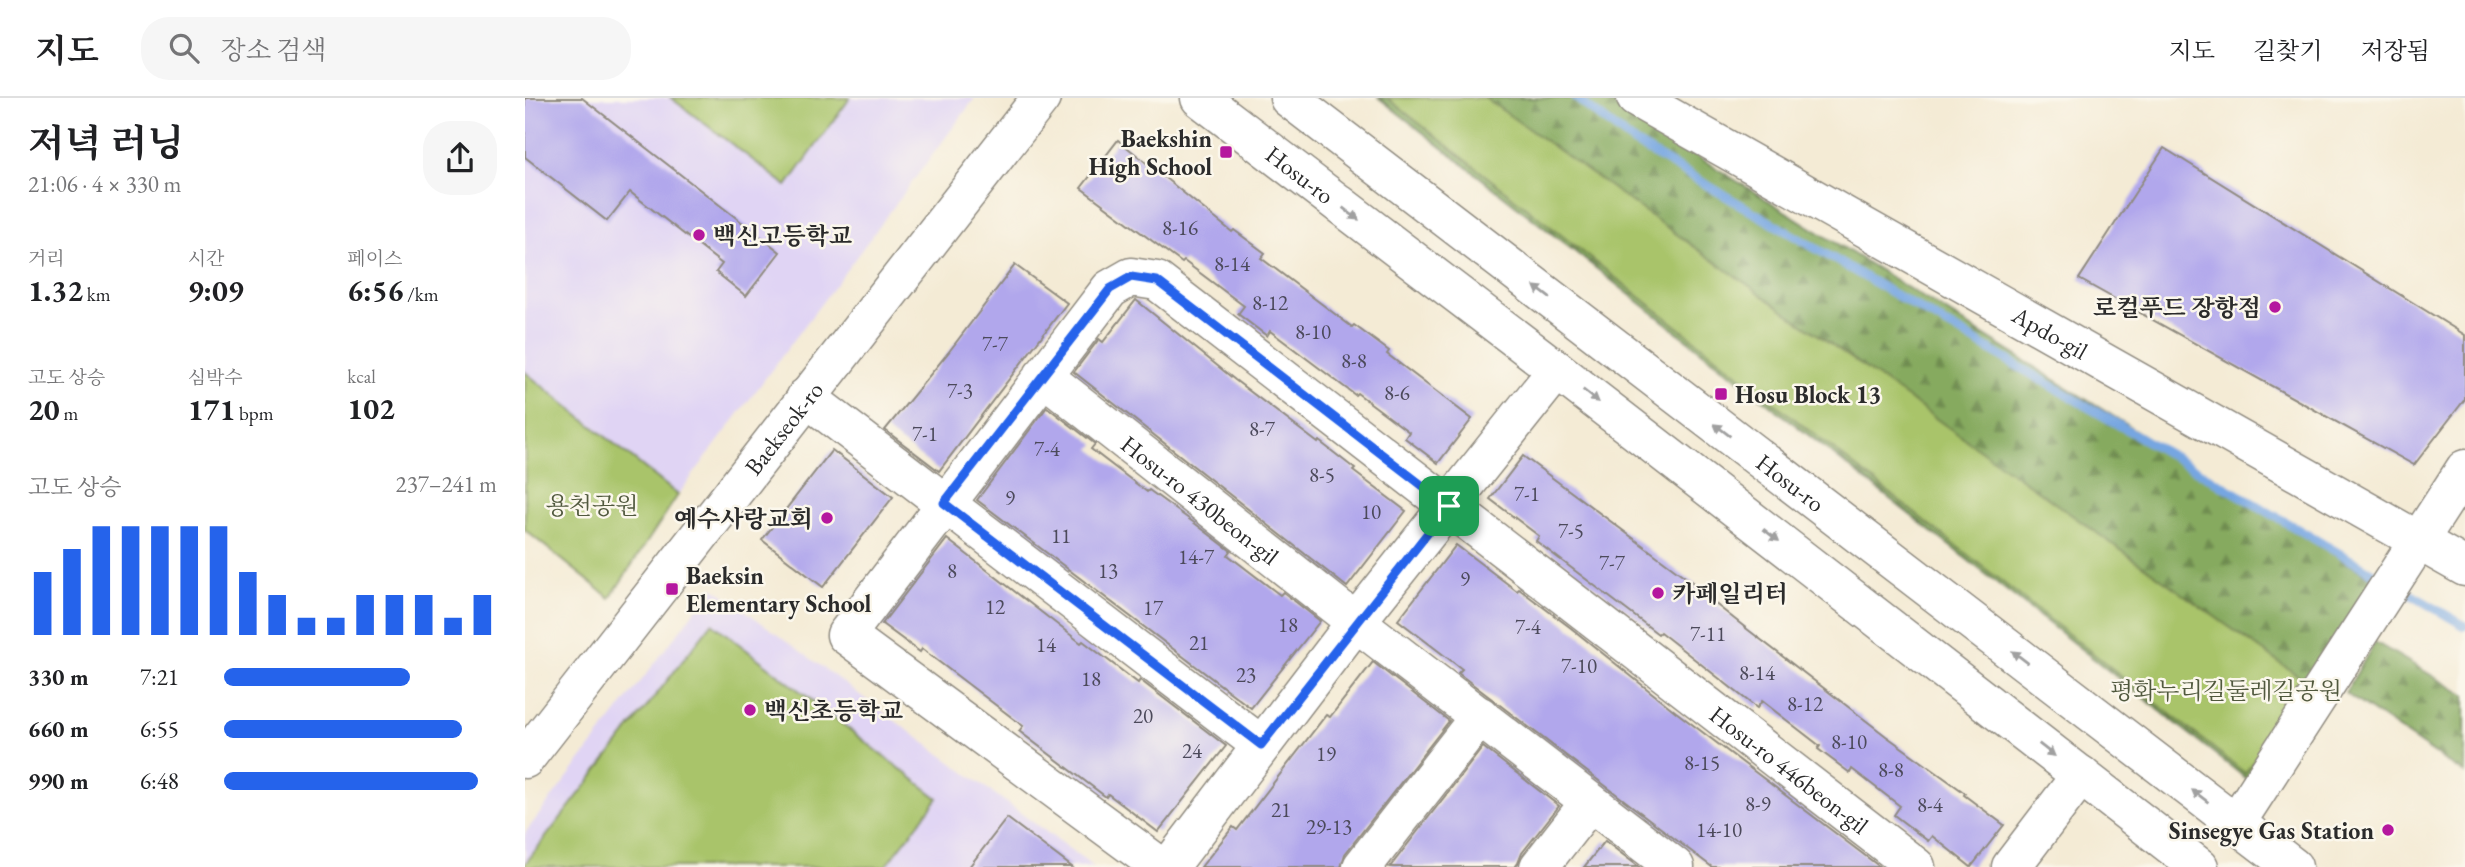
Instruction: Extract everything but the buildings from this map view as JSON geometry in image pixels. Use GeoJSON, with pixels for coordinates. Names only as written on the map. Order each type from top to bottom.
{"type":"FeatureCollection","features":[{"type":"Feature","properties":{"kind":"street","name":"Baekseok-ro"},"geometry":{"type":"LineString","coordinates":[[525,759],[1041,98]]}},
{"type":"Feature","properties":{"kind":"street","name":"Hosu-ro"},"geometry":{"type":"LineString","coordinates":[[1200,98],[1557,370],[2199,867]]}},
{"type":"Feature","properties":{"kind":"street","name":"Hosu-ro"},"geometry":{"type":"LineString","coordinates":[[1289,98],[2293,867]]}},
{"type":"Feature","properties":{"kind":"street","name":"Apdo-gil"},"geometry":{"type":"LineString","coordinates":[[1644,100],[2416,547],[2465,567]]}},
{"type":"Feature","properties":{"kind":"street"},"geometry":{"type":"LineString","coordinates":[[1161,867],[846,635],[944,503],[1110,289],[1131,277],[1157,281],[1449,506]]}},
{"type":"Feature","properties":{"kind":"street"},"geometry":{"type":"LineString","coordinates":[[1169,867],[1356,622],[1557,370]]}},
{"type":"Feature","properties":{"kind":"street","name":"Hosu-ro 430beon-gil"},"geometry":{"type":"LineString","coordinates":[[1043,376],[1590,802]]}},
{"type":"Feature","properties":{"kind":"street"},"geometry":{"type":"LineString","coordinates":[[806,397],[1261,745]]}},
{"type":"Feature","properties":{"kind":"street"},"geometry":{"type":"LineString","coordinates":[[2236,823],[2465,469]]}},
{"type":"Feature","properties":{"kind":"street","name":"Hosu-ro 446beon-gil"},"geometry":{"type":"LineString","coordinates":[[1449,506],[1916,867]]}},
{"type":"Feature","properties":{"kind":"street"},"geometry":{"type":"LineString","coordinates":[[1362,867],[1480,716]]}},
{"type":"Feature","properties":{"kind":"street"},"geometry":{"type":"LineString","coordinates":[[2011,867],[2081,775]]}},
{"type":"Feature","properties":{"kind":"street"},"geometry":{"type":"LineString","coordinates":[[1539,867],[1590,802],[1671,866]]}},
{"type":"Feature","properties":{"kind":"shaded area","name":"백신고등학교"},"geometry":{"type":"Polygon","coordinates":[[[525,98],[975,98],[678,495],[525,372],[525,98]]]}},
{"type":"Feature","properties":{"kind":"shaded area","name":"백신초등학교"},"geometry":{"type":"Polygon","coordinates":[[[713,587],[1094,867],[525,867],[525,833],[713,587]]]}},
{"type":"Feature","properties":{"kind":"green space"},"geometry":{"type":"Polygon","coordinates":[[[671,98],[850,98],[787,186],[671,98]]]}},
{"type":"Feature","properties":{"kind":"green space"},"geometry":{"type":"Polygon","coordinates":[[[1379,98],[1604,98],[2386,587],[2247,779],[1379,98]]]}},
{"type":"Feature","properties":{"kind":"green space","name":"평화누리길둘레길공원"},"geometry":{"type":"Polygon","coordinates":[[[1387,98],[1485,98],[2311,685],[2245,773],[1387,98]]]}},
{"type":"Feature","properties":{"kind":"green space","name":"용천공원"},"geometry":{"type":"Polygon","coordinates":[[[525,372],[678,495],[610,598],[525,530],[525,372]]]}},
{"type":"Feature","properties":{"kind":"green space","name":"백신초등학교"},"geometry":{"type":"Polygon","coordinates":[[[712,623],[938,798],[885,867],[525,867],[525,864],[712,623]]]}},
{"type":"Feature","properties":{"kind":"green space"},"geometry":{"type":"Polygon","coordinates":[[[2375,642],[2465,695],[2465,774],[2345,693],[2375,642]]]}},
{"type":"Feature","properties":{"kind":"waterway"},"geometry":{"type":"LineString","coordinates":[[1576,98],[1633,142],[2385,580]]}},
{"type":"Feature","properties":{"kind":"waterway"},"geometry":{"type":"LineString","coordinates":[[2400,588],[2465,626]]}},
{"type":"Feature","properties":{"kind":"place","name":"Baekshin High School"},"geometry":{"type":"Point","coordinates":[1226,152]}},
{"type":"Feature","properties":{"kind":"place","name":"백신고등학교"},"geometry":{"type":"Point","coordinates":[699,235]}},
{"type":"Feature","properties":{"kind":"place","name":"로컬푸드 장항점"},"geometry":{"type":"Point","coordinates":[2275,307]}},
{"type":"Feature","properties":{"kind":"place","name":"Hosu Block 13"},"geometry":{"type":"Point","coordinates":[1721,394]}},
{"type":"Feature","properties":{"kind":"place","name":"예수사랑교회"},"geometry":{"type":"Point","coordinates":[827,518]}},
{"type":"Feature","properties":{"kind":"place","name":"Baeksin Elementary School"},"geometry":{"type":"Point","coordinates":[672,589]}},
{"type":"Feature","properties":{"kind":"place","name":"카페일리터"},"geometry":{"type":"Point","coordinates":[1658,593]}},
{"type":"Feature","properties":{"kind":"place","name":"백신초등학교"},"geometry":{"type":"Point","coordinates":[750,710]}},
{"type":"Feature","properties":{"kind":"place","name":"Sinsegye Gas Station"},"geometry":{"type":"Point","coordinates":[2388,830]}},
{"type":"Feature","properties":{"kind":"route"},"geometry":{"type":"LineString","coordinates":[[1131,277],[1157,281],[1449,506],[1261,745],[944,503],[1110,289],[1131,277]]}}]}
